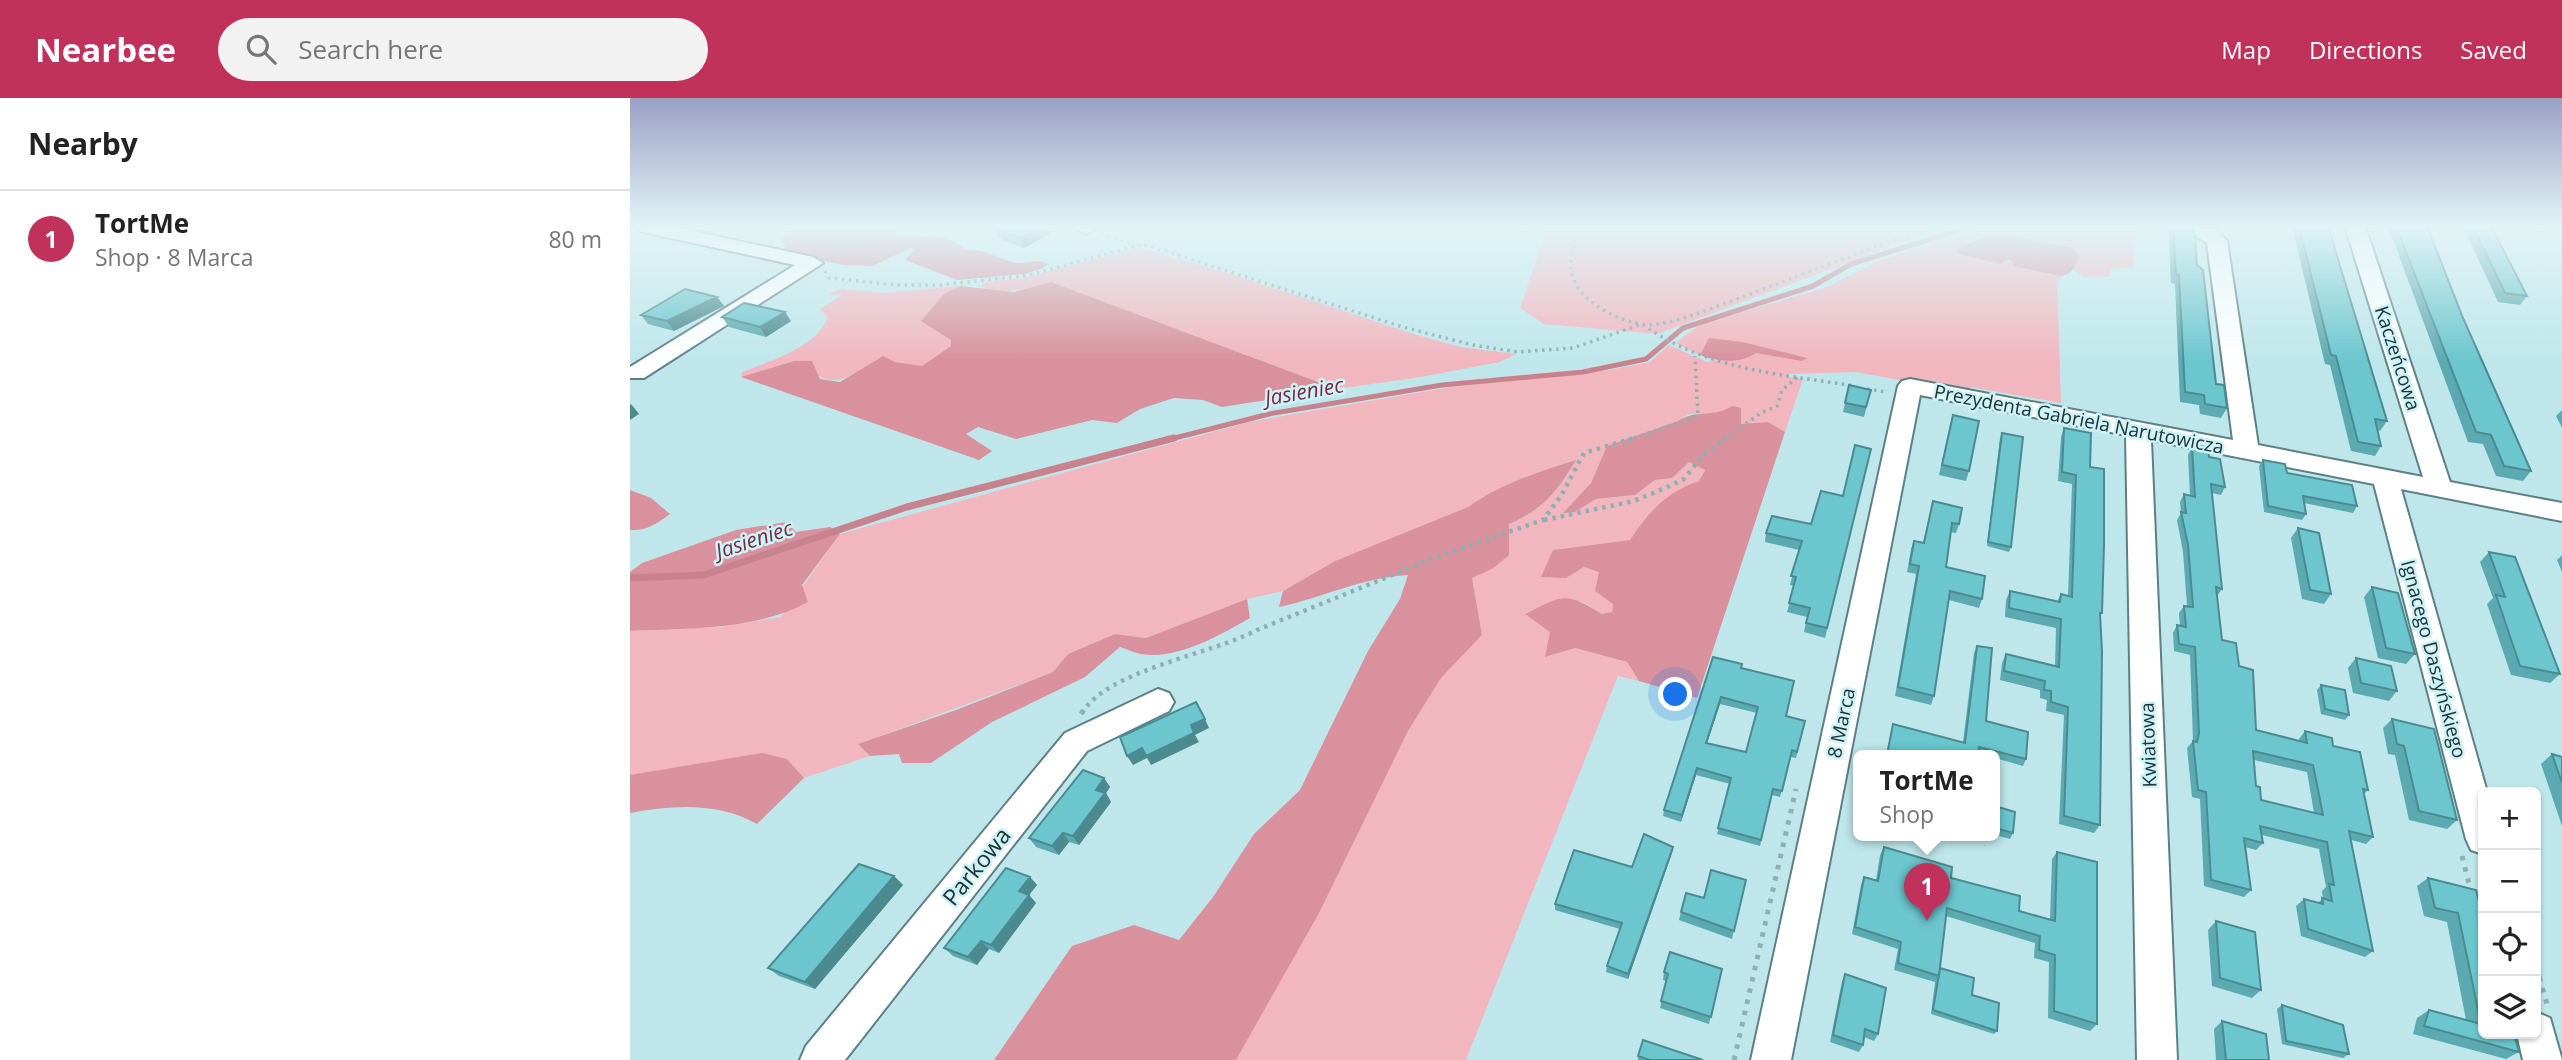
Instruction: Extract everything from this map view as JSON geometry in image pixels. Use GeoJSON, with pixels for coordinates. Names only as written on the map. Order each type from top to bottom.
{"type":"FeatureCollection","features":[{"type":"Feature","properties":{"kind":"street"},"geometry":{"type":"LineString","coordinates":[[636,373],[800,271]]}},
{"type":"Feature","properties":{"kind":"street","name":"Prezydenta Gabriela Narutowicza"},"geometry":{"type":"LineString","coordinates":[[2221,271],[2247,452]]}},
{"type":"Feature","properties":{"kind":"street","name":"Kaczeńcowa"},"geometry":{"type":"LineString","coordinates":[[2370,271],[2440,489]]}},
{"type":"Feature","properties":{"kind":"street","name":"Prezydenta Gabriela Narutowicza"},"geometry":{"type":"LineString","coordinates":[[1898,396],[2138,431],[2562,512]]}},
{"type":"Feature","properties":{"kind":"street","name":"8 Marca"},"geometry":{"type":"LineString","coordinates":[[1771,1060],[1898,396]]}},
{"type":"Feature","properties":{"kind":"street","name":"Kwiatowa"},"geometry":{"type":"LineString","coordinates":[[2138,431],[2157,1060]]}},
{"type":"Feature","properties":{"kind":"street","name":"Ignacego Daszyńskiego"},"geometry":{"type":"LineString","coordinates":[[2385,478],[2478,821]]}},
{"type":"Feature","properties":{"kind":"street","name":"Parkowa"},"geometry":{"type":"LineString","coordinates":[[820,1060],[1076,742],[1158,702]]}},
{"type":"Feature","properties":{"kind":"street"},"geometry":{"type":"LineString","coordinates":[[2538,1039],[2543,1060]]}},
{"type":"Feature","properties":{"kind":"path"},"geometry":{"type":"LineString","coordinates":[[825,271],[830,278],[897,285],[941,285],[1029,275],[1043,271]]}},
{"type":"Feature","properties":{"kind":"path"},"geometry":{"type":"LineString","coordinates":[[1231,271],[1424,333],[1518,352],[1573,348],[1642,324],[1657,324],[1748,296],[1808,271]]}},
{"type":"Feature","properties":{"kind":"path"},"geometry":{"type":"LineString","coordinates":[[1572,271],[1574,281],[1595,304],[1642,324],[1660,339],[1695,356],[1773,374],[1799,376],[1898,396]]}},
{"type":"Feature","properties":{"kind":"path"},"geometry":{"type":"LineString","coordinates":[[1543,520],[1561,496],[1584,453],[1670,428],[1698,416],[1693,364],[1695,356]]}},
{"type":"Feature","properties":{"kind":"path"},"geometry":{"type":"LineString","coordinates":[[1076,742],[1077,721],[1087,704],[1111,688],[1177,659],[1231,644],[1257,630],[1438,555],[1543,520],[1634,501],[1684,479],[1704,454],[1761,414],[1777,406],[1782,390],[1799,376]]}},
{"type":"Feature","properties":{"kind":"path"},"geometry":{"type":"LineString","coordinates":[[1734,1060],[1797,788]]}},
{"type":"Feature","properties":{"kind":"shaded area"},"geometry":{"type":"Polygon","coordinates":[[[933,271],[1035,271],[1024,274],[957,280],[933,271]]]}},
{"type":"Feature","properties":{"kind":"shaded area"},"geometry":{"type":"Polygon","coordinates":[[[1050,271],[1220,271],[1414,334],[1461,347],[1516,354],[1500,362],[1337,389],[1051,282],[1007,291],[980,286],[986,282],[1023,278],[1050,271]]]}},
{"type":"Feature","properties":{"kind":"shaded area"},"geometry":{"type":"Polygon","coordinates":[[[1533,271],[1826,271],[1657,334],[1544,324],[1520,308],[1533,271]]]}},
{"type":"Feature","properties":{"kind":"shaded area"},"geometry":{"type":"Polygon","coordinates":[[[1859,271],[2043,271],[2061,276],[2057,282],[2061,403],[1971,387],[1969,393],[1856,372],[1787,374],[1786,377],[1803,379],[1785,432],[1768,422],[1741,424],[1722,413],[1688,414],[1678,421],[1607,446],[1591,483],[1564,512],[1575,512],[1596,499],[1635,495],[1655,480],[1672,477],[1689,462],[1705,469],[1699,481],[1678,491],[1660,505],[1630,540],[1553,550],[1566,578],[1584,567],[1600,572],[1613,604],[1612,612],[1602,614],[1581,601],[1525,614],[1550,632],[1546,657],[1574,648],[1627,662],[1639,681],[1618,676],[1466,1060],[1236,1060],[1319,912],[1408,731],[1441,678],[1482,635],[1472,578],[1492,569],[1509,524],[1531,513],[1548,499],[1575,460],[1520,479],[1468,507],[1335,561],[1283,591],[1247,599],[1146,638],[1115,634],[1068,654],[1053,672],[859,744],[870,756],[804,778],[787,759],[630,775],[630,631],[720,627],[781,617],[840,534],[1249,422],[1451,387],[1609,370],[1650,362],[1669,345],[1707,362],[1755,353],[1802,361],[1706,344],[1700,355],[1675,343],[1703,323],[1822,289],[1859,271]]]}},
{"type":"Feature","properties":{"kind":"shaded area"},"geometry":{"type":"Polygon","coordinates":[[[2037,271],[2071,271],[2061,276],[2037,271]]]}},
{"type":"Feature","properties":{"kind":"shaded area"},"geometry":{"type":"Polygon","coordinates":[[[2075,271],[2111,271],[2109,277],[2084,277],[2075,271]]]}},
{"type":"Feature","properties":{"kind":"shaded area"},"geometry":{"type":"Polygon","coordinates":[[[1051,282],[1337,389],[1222,407],[1203,400],[1174,398],[1140,409],[1117,423],[1092,420],[1016,439],[978,427],[966,434],[992,451],[979,460],[741,377],[794,361],[812,361],[820,379],[840,382],[883,356],[895,362],[922,366],[951,346],[951,340],[921,321],[944,294],[960,286],[1014,292],[1051,282]]]}},
{"type":"Feature","properties":{"kind":"shaded area"},"geometry":{"type":"Polygon","coordinates":[[[960,286],[944,294],[922,320],[951,340],[951,346],[922,367],[895,362],[883,356],[848,377],[839,379],[820,377],[794,361],[741,377],[742,372],[792,352],[815,336],[827,317],[820,309],[842,295],[828,294],[841,289],[884,293],[960,286]]]}},
{"type":"Feature","properties":{"kind":"shaded area"},"geometry":{"type":"Polygon","coordinates":[[[1709,338],[1743,342],[1807,358],[1802,361],[1756,353],[1736,360],[1714,359],[1700,355],[1709,338]]]}},
{"type":"Feature","properties":{"kind":"shaded area"},"geometry":{"type":"Polygon","coordinates":[[[1732,406],[1741,408],[1741,424],[1768,422],[1785,432],[1697,698],[1639,681],[1627,662],[1575,648],[1545,657],[1550,632],[1525,614],[1563,598],[1579,601],[1602,614],[1612,612],[1613,604],[1595,591],[1599,572],[1584,567],[1566,578],[1541,577],[1553,550],[1630,540],[1659,504],[1677,491],[1699,481],[1705,470],[1689,462],[1672,478],[1655,480],[1635,495],[1596,499],[1575,512],[1563,513],[1591,483],[1607,446],[1685,417],[1719,412],[1732,406]]]}},
{"type":"Feature","properties":{"kind":"shaded area"},"geometry":{"type":"Polygon","coordinates":[[[1576,460],[1562,482],[1541,505],[1509,524],[1509,555],[1492,569],[1472,578],[1482,635],[1441,678],[1408,731],[1319,913],[1236,1060],[994,1060],[1072,946],[1134,925],[1179,940],[1213,897],[1254,834],[1300,790],[1368,651],[1400,599],[1408,575],[1374,580],[1279,607],[1283,591],[1335,561],[1468,507],[1520,479],[1576,460]]]}},
{"type":"Feature","properties":{"kind":"shaded area"},"geometry":{"type":"Polygon","coordinates":[[[630,490],[651,498],[670,514],[646,528],[630,530],[630,490]]]}},
{"type":"Feature","properties":{"kind":"shaded area"},"geometry":{"type":"Polygon","coordinates":[[[787,522],[796,532],[830,527],[840,534],[802,585],[808,602],[766,618],[744,623],[630,631],[630,572],[642,563],[736,530],[787,522]]]}},
{"type":"Feature","properties":{"kind":"shaded area"},"geometry":{"type":"Polygon","coordinates":[[[1247,599],[1250,618],[1226,632],[1184,650],[1155,655],[1141,654],[1120,647],[1085,677],[992,722],[931,763],[902,763],[899,754],[870,756],[858,744],[1053,672],[1068,654],[1115,634],[1146,638],[1247,599]]]}},
{"type":"Feature","properties":{"kind":"shaded area"},"geometry":{"type":"Polygon","coordinates":[[[762,753],[787,759],[804,778],[757,824],[727,812],[695,807],[630,813],[630,775],[762,753]]]}},
{"type":"Feature","properties":{"kind":"building"},"geometry":{"type":"Polygon","coordinates":[[[2176,271],[2203,271],[2216,384],[2224,385],[2227,408],[2205,404],[2204,395],[2185,392],[2179,275],[2176,271]]]}},
{"type":"Feature","properties":{"kind":"building"},"geometry":{"type":"Polygon","coordinates":[[[2310,271],[2342,271],[2387,421],[2375,419],[2381,446],[2358,442],[2336,356],[2331,355],[2310,271]]]}},
{"type":"Feature","properties":{"kind":"building"},"geometry":{"type":"Polygon","coordinates":[[[2413,271],[2445,271],[2531,471],[2504,466],[2491,435],[2476,432],[2413,271]]]}},
{"type":"Feature","properties":{"kind":"building"},"geometry":{"type":"Polygon","coordinates":[[[2494,271],[2514,271],[2527,296],[2505,293],[2494,271]]]}},
{"type":"Feature","properties":{"kind":"building"},"geometry":{"type":"Polygon","coordinates":[[[685,289],[717,297],[667,321],[641,315],[685,289]]]}},
{"type":"Feature","properties":{"kind":"building"},"geometry":{"type":"Polygon","coordinates":[[[744,303],[785,312],[760,327],[722,317],[744,303]]]}},
{"type":"Feature","properties":{"kind":"building"},"geometry":{"type":"Polygon","coordinates":[[[1849,385],[1871,390],[1866,407],[1845,403],[1849,385]]]}},
{"type":"Feature","properties":{"kind":"building"},"geometry":{"type":"Polygon","coordinates":[[[1953,415],[1979,421],[1969,471],[1942,465],[1953,415]]]}},
{"type":"Feature","properties":{"kind":"building"},"geometry":{"type":"Polygon","coordinates":[[[2064,428],[2091,433],[2090,467],[2104,469],[2104,545],[2100,613],[2100,825],[2064,816],[2068,707],[2051,702],[2051,691],[2044,690],[2045,681],[2004,671],[2006,654],[2059,667],[2061,619],[2009,608],[2010,591],[2060,602],[2061,594],[2072,597],[2076,475],[2062,472],[2064,428]]]}},
{"type":"Feature","properties":{"kind":"building"},"geometry":{"type":"Polygon","coordinates":[[[2002,433],[2023,437],[2011,547],[1988,542],[2002,433]]]}},
{"type":"Feature","properties":{"kind":"building"},"geometry":{"type":"Polygon","coordinates":[[[1855,445],[1871,449],[1827,628],[1806,623],[1810,608],[1789,603],[1796,577],[1791,576],[1802,541],[1766,533],[1772,516],[1811,524],[1821,491],[1843,496],[1855,445]]]}},
{"type":"Feature","properties":{"kind":"building"},"geometry":{"type":"Polygon","coordinates":[[[2208,446],[2209,457],[2220,459],[2225,487],[2211,484],[2222,589],[2216,587],[2222,640],[2236,643],[2239,666],[2253,670],[2256,730],[2307,743],[2305,731],[2332,738],[2333,746],[2360,752],[2368,790],[2363,789],[2373,837],[2349,831],[2373,951],[2308,929],[2304,899],[2323,904],[2322,898],[2332,901],[2329,884],[2334,885],[2327,842],[2260,826],[2263,843],[2244,838],[2251,890],[2211,880],[2206,792],[2198,790],[2193,741],[2197,742],[2199,733],[2195,647],[2179,644],[2177,625],[2186,627],[2184,606],[2193,607],[2188,545],[2181,512],[2186,513],[2184,494],[2195,497],[2192,447],[2208,446]],[[2253,751],[2256,786],[2260,787],[2261,800],[2323,815],[2313,765],[2253,751]]]}},
{"type":"Feature","properties":{"kind":"building"},"geometry":{"type":"Polygon","coordinates":[[[2263,460],[2285,464],[2287,473],[2352,485],[2357,506],[2303,496],[2306,514],[2268,506],[2263,460]]]}},
{"type":"Feature","properties":{"kind":"building"},"geometry":{"type":"Polygon","coordinates":[[[1933,501],[1962,508],[1959,524],[1952,523],[1946,567],[1985,576],[1982,599],[1950,591],[1934,696],[1898,687],[1919,566],[1910,564],[1914,541],[1924,543],[1933,501]]]}},
{"type":"Feature","properties":{"kind":"building"},"geometry":{"type":"Polygon","coordinates":[[[2298,528],[2319,533],[2331,594],[2310,590],[2298,528]]]}},
{"type":"Feature","properties":{"kind":"building"},"geometry":{"type":"Polygon","coordinates":[[[2489,552],[2515,557],[2560,674],[2520,666],[2496,595],[2505,597],[2489,552]]]}},
{"type":"Feature","properties":{"kind":"building"},"geometry":{"type":"Polygon","coordinates":[[[2372,587],[2398,593],[2415,654],[2386,648],[2372,587]]]}},
{"type":"Feature","properties":{"kind":"building"},"geometry":{"type":"Polygon","coordinates":[[[1977,646],[1992,648],[1986,721],[2028,732],[2026,759],[2000,752],[2000,750],[1979,747],[1979,750],[1888,750],[1893,724],[1965,743],[1977,646]]]}},
{"type":"Feature","properties":{"kind":"building"},"geometry":{"type":"Polygon","coordinates":[[[1713,657],[1742,664],[1741,668],[1794,681],[1786,716],[1805,721],[1797,752],[1792,750],[1782,791],[1773,789],[1761,840],[1718,828],[1731,778],[1697,768],[1682,815],[1664,810],[1713,657]],[[1721,697],[1706,743],[1746,752],[1758,707],[1721,697]]]}},
{"type":"Feature","properties":{"kind":"building"},"geometry":{"type":"Polygon","coordinates":[[[2356,658],[2391,666],[2397,691],[2361,683],[2356,658]]]}},
{"type":"Feature","properties":{"kind":"building"},"geometry":{"type":"Polygon","coordinates":[[[2321,685],[2345,690],[2349,715],[2325,709],[2321,685]]]}},
{"type":"Feature","properties":{"kind":"building"},"geometry":{"type":"Polygon","coordinates":[[[1196,702],[1205,719],[1191,725],[1194,733],[1146,756],[1142,748],[1127,756],[1120,737],[1196,702]]]}},
{"type":"Feature","properties":{"kind":"building"},"geometry":{"type":"Polygon","coordinates":[[[2392,719],[2434,729],[2457,820],[2419,811],[2404,746],[2397,744],[2392,719]]]}},
{"type":"Feature","properties":{"kind":"building"},"geometry":{"type":"Polygon","coordinates":[[[2552,754],[2562,757],[2562,783],[2552,754]]]}},
{"type":"Feature","properties":{"kind":"building"},"geometry":{"type":"Polygon","coordinates":[[[1083,770],[1104,778],[1096,790],[1105,793],[1073,836],[1063,833],[1052,846],[1029,838],[1083,770]]]}},
{"type":"Feature","properties":{"kind":"building"},"geometry":{"type":"Polygon","coordinates":[[[2000,808],[2015,812],[2013,833],[2000,829],[2000,808]]]}},
{"type":"Feature","properties":{"kind":"building"},"geometry":{"type":"Polygon","coordinates":[[[1644,834],[1673,847],[1628,974],[1607,966],[1622,923],[1555,904],[1574,850],[1632,867],[1644,834]]]}},
{"type":"Feature","properties":{"kind":"building"},"geometry":{"type":"Polygon","coordinates":[[[1884,847],[1952,867],[1951,878],[2020,896],[2019,911],[2055,921],[2057,852],[2097,862],[2097,1024],[2054,1011],[2055,955],[2039,950],[2040,936],[1947,908],[1939,976],[1898,963],[1901,942],[1855,927],[1864,877],[1878,881],[1884,847]]]}},
{"type":"Feature","properties":{"kind":"building"},"geometry":{"type":"Polygon","coordinates":[[[859,864],[894,876],[805,982],[768,968],[859,864]]]}},
{"type":"Feature","properties":{"kind":"building"},"geometry":{"type":"Polygon","coordinates":[[[1006,868],[1030,877],[1019,891],[1029,895],[991,945],[981,941],[968,957],[944,948],[1006,868]]]}},
{"type":"Feature","properties":{"kind":"building"},"geometry":{"type":"Polygon","coordinates":[[[1711,870],[1746,880],[1734,931],[1681,912],[1686,893],[1704,898],[1711,870]]]}},
{"type":"Feature","properties":{"kind":"building"},"geometry":{"type":"Polygon","coordinates":[[[2428,878],[2476,890],[2478,1010],[2458,913],[2435,908],[2428,878]]]}},
{"type":"Feature","properties":{"kind":"building"},"geometry":{"type":"Polygon","coordinates":[[[2216,921],[2255,932],[2261,990],[2220,978],[2216,921]]]}},
{"type":"Feature","properties":{"kind":"building"},"geometry":{"type":"Polygon","coordinates":[[[1670,952],[1722,969],[1711,1017],[1661,1001],[1668,974],[1664,972],[1670,952]]]}},
{"type":"Feature","properties":{"kind":"building"},"geometry":{"type":"Polygon","coordinates":[[[1940,968],[1974,978],[1972,995],[1999,1003],[1997,1031],[1933,1010],[1940,968]]]}},
{"type":"Feature","properties":{"kind":"building"},"geometry":{"type":"Polygon","coordinates":[[[1845,974],[1886,988],[1878,1034],[1865,1029],[1863,1045],[1833,1035],[1845,974]]]}},
{"type":"Feature","properties":{"kind":"building"},"geometry":{"type":"Polygon","coordinates":[[[2282,1005],[2343,1025],[2349,1054],[2286,1041],[2282,1005]]]}},
{"type":"Feature","properties":{"kind":"building"},"geometry":{"type":"Polygon","coordinates":[[[2429,1010],[2478,1023],[2478,1039],[2515,1039],[2519,1052],[2424,1026],[2429,1010]]]}},
{"type":"Feature","properties":{"kind":"building"},"geometry":{"type":"Polygon","coordinates":[[[2222,1021],[2266,1034],[2269,1060],[2226,1060],[2222,1021]]]}},
{"type":"Feature","properties":{"kind":"building"},"geometry":{"type":"Polygon","coordinates":[[[1643,1040],[1703,1060],[1650,1060],[1638,1056],[1643,1040]]]}},
{"type":"Feature","properties":{"kind":"waterway","name":"Jasieniec"},"geometry":{"type":"LineString","coordinates":[[1167,440],[1269,414],[1442,385],[1583,372],[1646,359],[1683,328],[1813,286],[1839,271]]}},
{"type":"Feature","properties":{"kind":"waterway","name":"Jasieniec"},"geometry":{"type":"LineString","coordinates":[[630,578],[704,575],[907,507],[1174,438]]}},
{"type":"Feature","properties":{"kind":"place","name":"TortMe"},"geometry":{"type":"Point","coordinates":[1927,921]}}]}
